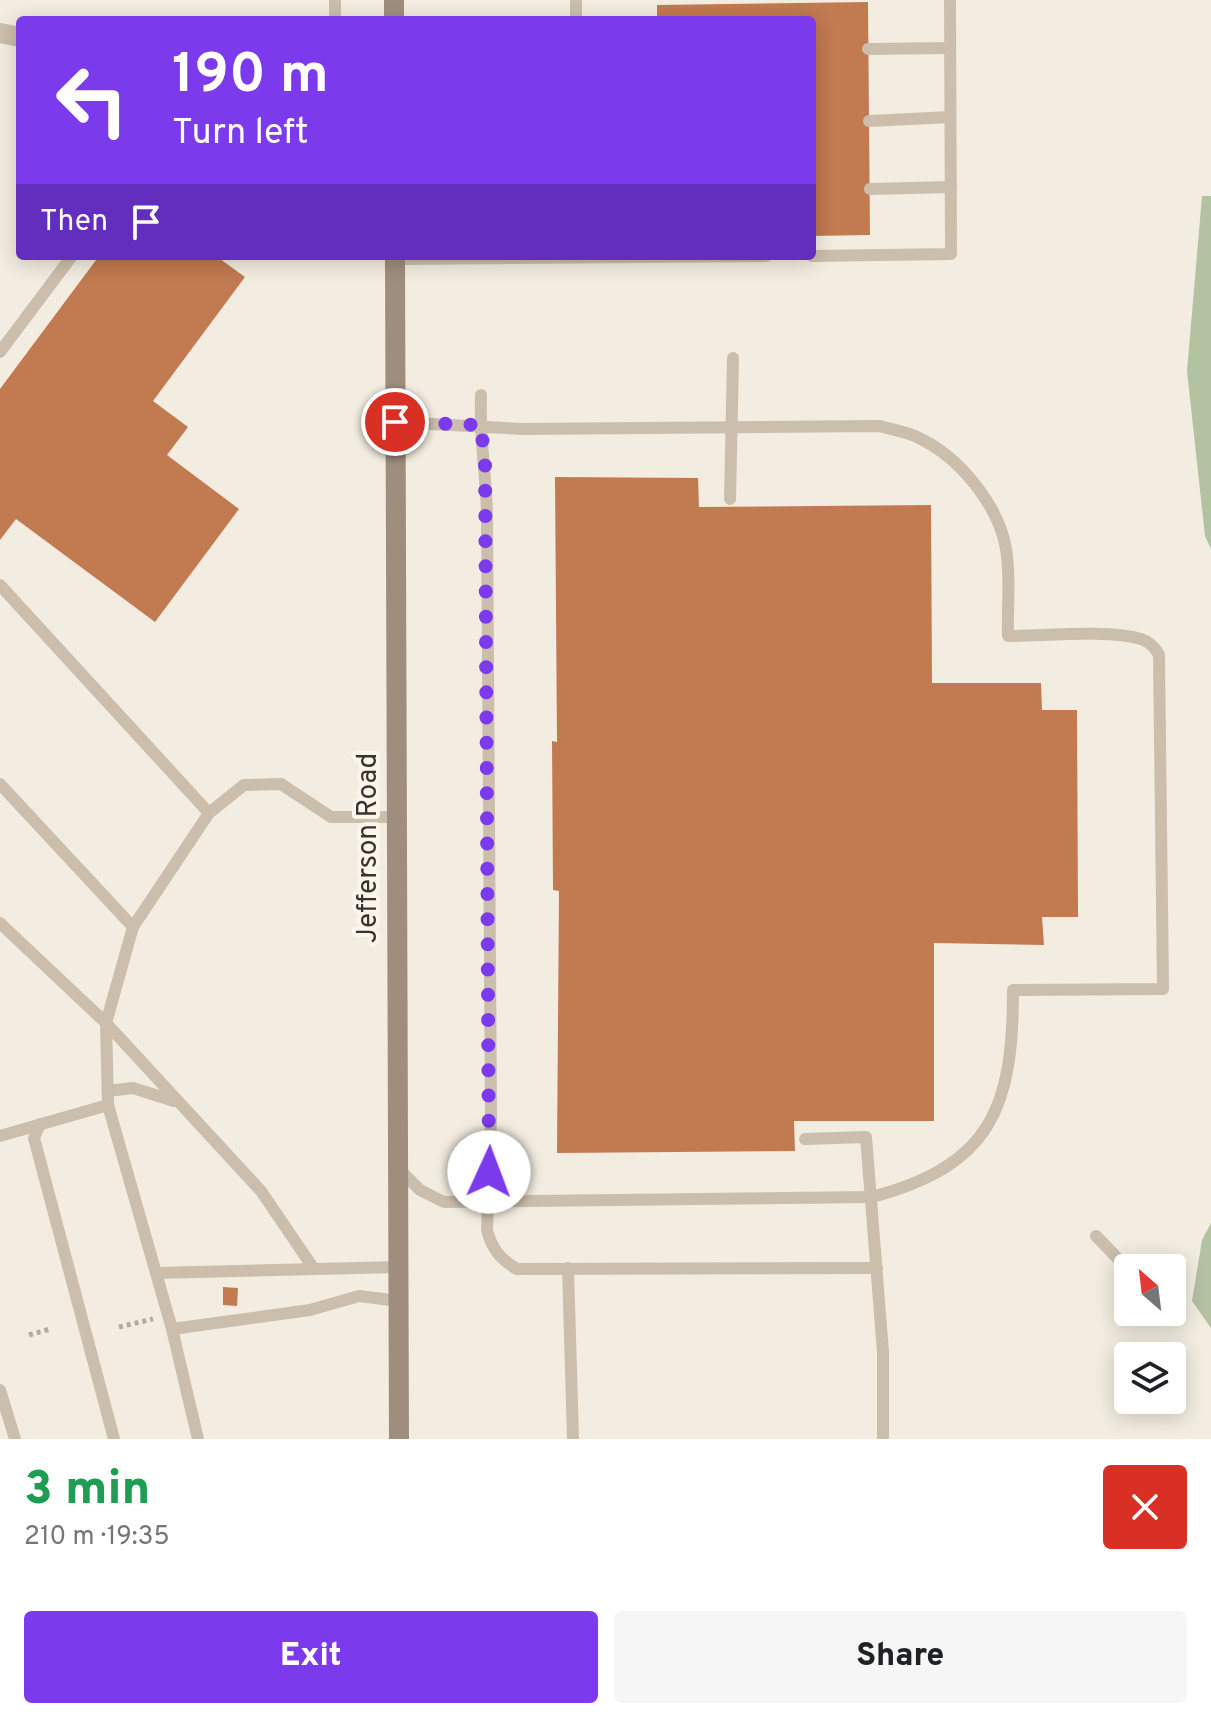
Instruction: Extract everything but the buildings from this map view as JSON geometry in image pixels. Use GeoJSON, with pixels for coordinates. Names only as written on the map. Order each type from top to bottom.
{"type":"FeatureCollection","features":[{"type":"Feature","properties":{"kind":"main road","name":"Jefferson Road"},"geometry":{"type":"LineString","coordinates":[[395,260],[399,1439]]}},
{"type":"Feature","properties":{"kind":"lane"},"geometry":{"type":"LineString","coordinates":[[816,256],[951,254],[950,0]]}},
{"type":"Feature","properties":{"kind":"lane"},"geometry":{"type":"LineString","coordinates":[[868,49],[950,48]]}},
{"type":"Feature","properties":{"kind":"lane"},"geometry":{"type":"LineString","coordinates":[[869,121],[950,117]]}},
{"type":"Feature","properties":{"kind":"lane"},"geometry":{"type":"LineString","coordinates":[[870,189],[951,187]]}},
{"type":"Feature","properties":{"kind":"lane"},"geometry":{"type":"LineString","coordinates":[[0,352],[69,260]]}},
{"type":"Feature","properties":{"kind":"lane"},"geometry":{"type":"LineString","coordinates":[[730,499],[733,358]]}},
{"type":"Feature","properties":{"kind":"lane"},"geometry":{"type":"LineString","coordinates":[[481,395],[480,425],[485,456],[487,514],[487,1230],[491,1243],[503,1261],[517,1269],[877,1268]]}},
{"type":"Feature","properties":{"kind":"lane"},"geometry":{"type":"LineString","coordinates":[[395,422],[522,429],[880,426],[922,439],[962,471],[981,491],[1000,524],[1006,551],[1008,636],[1119,636],[1141,639],[1154,646],[1159,655],[1163,989],[1013,990],[1010,1070],[998,1106],[982,1135],[956,1162],[931,1178],[872,1197],[444,1202],[420,1190],[398,1168]]}},
{"type":"Feature","properties":{"kind":"lane"},"geometry":{"type":"LineString","coordinates":[[0,585],[209,813]]}},
{"type":"Feature","properties":{"kind":"lane"},"geometry":{"type":"LineString","coordinates":[[0,784],[133,927]]}},
{"type":"Feature","properties":{"kind":"lane"},"geometry":{"type":"LineString","coordinates":[[198,1439],[172,1329],[108,1105],[106,1023],[133,927],[209,813],[244,785],[281,784],[331,817],[397,817]]}},
{"type":"Feature","properties":{"kind":"lane"},"geometry":{"type":"LineString","coordinates":[[0,923],[106,1023],[261,1191],[314,1269]]}},
{"type":"Feature","properties":{"kind":"lane"},"geometry":{"type":"LineString","coordinates":[[108,1091],[133,1088],[180,1104]]}},
{"type":"Feature","properties":{"kind":"lane"},"geometry":{"type":"LineString","coordinates":[[0,1136],[108,1105]]}},
{"type":"Feature","properties":{"kind":"lane"},"geometry":{"type":"LineString","coordinates":[[40,1124],[34,1138],[114,1439]]}},
{"type":"Feature","properties":{"kind":"lane"},"geometry":{"type":"LineString","coordinates":[[805,1139],[866,1137],[877,1268],[883,1439]]}},
{"type":"Feature","properties":{"kind":"lane"},"geometry":{"type":"LineString","coordinates":[[1096,1236],[1114,1255]]}},
{"type":"Feature","properties":{"kind":"lane"},"geometry":{"type":"LineString","coordinates":[[156,1273],[399,1267]]}},
{"type":"Feature","properties":{"kind":"lane"},"geometry":{"type":"LineString","coordinates":[[568,1268],[573,1439]]}},
{"type":"Feature","properties":{"kind":"lane"},"geometry":{"type":"LineString","coordinates":[[172,1329],[310,1310],[359,1296],[399,1301]]}},
{"type":"Feature","properties":{"kind":"lane"},"geometry":{"type":"LineString","coordinates":[[0,1390],[15,1439]]}},
{"type":"Feature","properties":{"kind":"path"},"geometry":{"type":"LineString","coordinates":[[119,1327],[168,1315]]}},
{"type":"Feature","properties":{"kind":"path"},"geometry":{"type":"LineString","coordinates":[[29,1335],[50,1329]]}},
{"type":"Feature","properties":{"kind":"green space"},"geometry":{"type":"Polygon","coordinates":[[[1202,196],[1211,196],[1211,549],[1205,536],[1187,371],[1202,196]]]}},
{"type":"Feature","properties":{"kind":"green space"},"geometry":{"type":"Polygon","coordinates":[[[1211,1223],[1211,1328],[1192,1301],[1202,1240],[1211,1223]]]}},
{"type":"Feature","properties":{"kind":"route"},"geometry":{"type":"LineString","coordinates":[[395,422],[480,425],[485,456],[490,915],[489,1172]]}}]}
